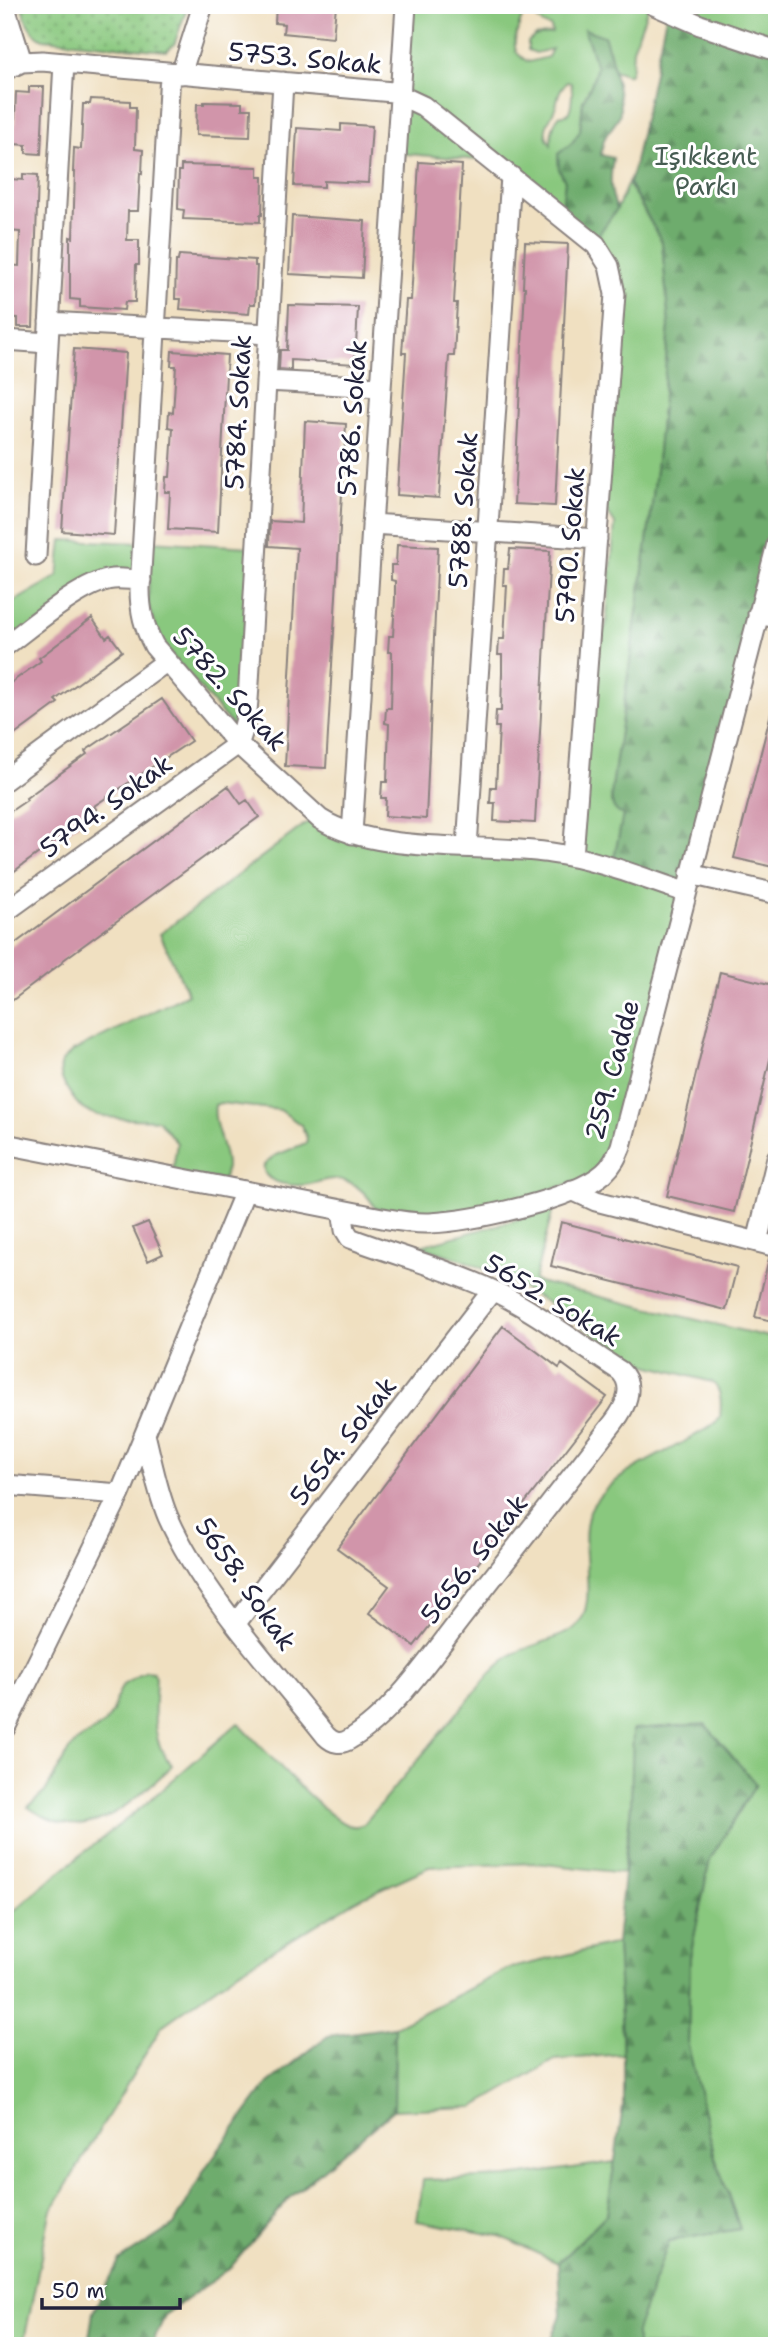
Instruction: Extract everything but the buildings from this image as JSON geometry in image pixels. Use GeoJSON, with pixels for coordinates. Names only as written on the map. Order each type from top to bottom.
{"type":"FeatureCollection","features":[{"type":"Feature","properties":{"kind":"street","name":"5782. Sokak"},"geometry":{"type":"LineString","coordinates":[[202,5],[175,74],[155,328],[140,607],[144,627],[154,646],[238,744],[332,827],[352,834],[398,842],[534,851],[688,883],[777,894]]}},
{"type":"Feature","properties":{"kind":"street","name":"5786. Sokak"},"geometry":{"type":"LineString","coordinates":[[352,834],[407,5]]}},
{"type":"Feature","properties":{"kind":"street"},"geometry":{"type":"LineString","coordinates":[[654,5],[700,15],[777,51]]}},
{"type":"Feature","properties":{"kind":"street"},"geometry":{"type":"LineString","coordinates":[[5,7],[14,66]]}},
{"type":"Feature","properties":{"kind":"street","name":"5753. Sokak"},"geometry":{"type":"LineString","coordinates":[[14,66],[64,63],[372,89],[399,94],[423,106],[593,242]]}},
{"type":"Feature","properties":{"kind":"street"},"geometry":{"type":"LineString","coordinates":[[36,556],[64,63]]}},
{"type":"Feature","properties":{"kind":"street","name":"5784. Sokak"},"geometry":{"type":"LineString","coordinates":[[238,744],[247,718],[283,82]]}},
{"type":"Feature","properties":{"kind":"street","name":"5788. Sokak"},"geometry":{"type":"LineString","coordinates":[[467,847],[511,176]]}},
{"type":"Feature","properties":{"kind":"street","name":"5790. Sokak"},"geometry":{"type":"LineString","coordinates":[[573,857],[615,294],[609,266],[593,242]]}},
{"type":"Feature","properties":{"kind":"street"},"geometry":{"type":"LineString","coordinates":[[49,322],[269,334]]}},
{"type":"Feature","properties":{"kind":"street"},"geometry":{"type":"LineString","coordinates":[[5,340],[48,343]]}},
{"type":"Feature","properties":{"kind":"street"},"geometry":{"type":"LineString","coordinates":[[266,381],[381,387]]}},
{"type":"Feature","properties":{"kind":"street"},"geometry":{"type":"LineString","coordinates":[[372,524],[597,539]]}},
{"type":"Feature","properties":{"kind":"street","name":"259. Cadde"},"geometry":{"type":"LineString","coordinates":[[5,1144],[403,1222],[428,1224],[493,1212],[572,1190],[604,1173],[617,1156],[688,883],[767,616],[777,544]]}},
{"type":"Feature","properties":{"kind":"street"},"geometry":{"type":"LineString","coordinates":[[5,646],[79,592],[93,585],[111,579],[141,580]]}},
{"type":"Feature","properties":{"kind":"street"},"geometry":{"type":"LineString","coordinates":[[5,780],[167,661]]}},
{"type":"Feature","properties":{"kind":"street","name":"5794. Sokak"},"geometry":{"type":"LineString","coordinates":[[5,912],[238,744]]}},
{"type":"Feature","properties":{"kind":"street"},"geometry":{"type":"LineString","coordinates":[[757,1242],[777,1158]]}},
{"type":"Feature","properties":{"kind":"street"},"geometry":{"type":"LineString","coordinates":[[572,1190],[596,1201],[777,1247]]}},
{"type":"Feature","properties":{"kind":"street"},"geometry":{"type":"LineString","coordinates":[[5,1728],[120,1494],[245,1191]]}},
{"type":"Feature","properties":{"kind":"street","name":"5652. Sokak"},"geometry":{"type":"LineString","coordinates":[[342,1210],[346,1235],[350,1238],[422,1262],[492,1291],[620,1371],[626,1379],[627,1387]]}},
{"type":"Feature","properties":{"kind":"street","name":"5654. Sokak"},"geometry":{"type":"LineString","coordinates":[[236,1623],[492,1291]]}},
{"type":"Feature","properties":{"kind":"street","name":"5656. Sokak"},"geometry":{"type":"LineString","coordinates":[[338,1743],[349,1741],[375,1720],[419,1672],[622,1412],[626,1404],[627,1387]]}},
{"type":"Feature","properties":{"kind":"street","name":"5658. Sokak"},"geometry":{"type":"LineString","coordinates":[[145,1434],[169,1520],[193,1562],[236,1623],[326,1736],[338,1743]]}},
{"type":"Feature","properties":{"kind":"street"},"geometry":{"type":"LineString","coordinates":[[5,1485],[120,1494]]}},
{"type":"Feature","properties":{"kind":"green space"},"geometry":{"type":"Polygon","coordinates":[[[21,5],[188,5],[174,45],[166,51],[43,39],[31,29],[21,5]]]}},
{"type":"Feature","properties":{"kind":"green space"},"geometry":{"type":"Polygon","coordinates":[[[406,5],[649,5],[633,49],[629,75],[614,70],[609,49],[585,30],[597,67],[583,101],[580,131],[572,143],[558,154],[559,169],[565,181],[561,216],[491,161],[396,153],[406,5]],[[526,10],[520,21],[515,46],[518,53],[529,62],[548,57],[552,49],[536,53],[528,50],[528,42],[535,36],[552,33],[551,27],[539,22],[533,11],[526,10]],[[567,82],[560,91],[547,127],[546,135],[551,145],[555,123],[559,116],[568,114],[570,107],[572,87],[571,83],[567,82]]]}},
{"type":"Feature","properties":{"kind":"green space"},"geometry":{"type":"Polygon","coordinates":[[[700,5],[777,5],[777,51],[700,25],[700,5]]]}},
{"type":"Feature","properties":{"kind":"green space","name":"Işıkkent Parkı"},"geometry":{"type":"Polygon","coordinates":[[[667,11],[777,51],[777,544],[685,892],[612,869],[623,815],[614,807],[612,788],[651,514],[669,326],[662,242],[629,183],[667,11]]]}},
{"type":"Feature","properties":{"kind":"green space"},"geometry":{"type":"Polygon","coordinates":[[[584,29],[604,36],[620,110],[616,122],[606,136],[601,155],[613,158],[611,184],[617,209],[593,242],[561,216],[565,181],[559,169],[558,154],[572,143],[580,131],[583,101],[597,67],[584,29]]]}},
{"type":"Feature","properties":{"kind":"green space"},"geometry":{"type":"Polygon","coordinates":[[[628,183],[662,242],[669,326],[651,514],[612,788],[611,803],[623,815],[612,869],[685,892],[604,1173],[452,1221],[375,1208],[359,1189],[342,1180],[297,1185],[271,1180],[264,1171],[264,1165],[274,1156],[306,1143],[307,1138],[301,1125],[280,1110],[220,1103],[215,1105],[215,1114],[226,1162],[223,1180],[172,1176],[177,1143],[158,1120],[90,1113],[73,1099],[64,1084],[61,1071],[62,1061],[73,1051],[188,994],[160,934],[309,821],[332,827],[573,856],[589,650],[606,626],[615,524],[600,501],[615,294],[593,242],[617,209],[628,183]]]}},
{"type":"Feature","properties":{"kind":"green space"},"geometry":{"type":"Polygon","coordinates":[[[62,540],[142,543],[141,580],[112,579],[5,646],[5,607],[58,576],[62,540]]]}},
{"type":"Feature","properties":{"kind":"green space"},"geometry":{"type":"Polygon","coordinates":[[[150,541],[250,547],[241,715],[236,730],[161,643],[148,605],[150,541]]]}},
{"type":"Feature","properties":{"kind":"green space"},"geometry":{"type":"Polygon","coordinates":[[[553,1210],[534,1281],[777,1339],[777,2346],[637,2346],[637,2328],[669,2241],[740,2229],[714,2154],[688,2046],[690,1957],[710,1859],[756,1784],[631,1805],[623,1873],[536,1863],[429,1867],[359,1899],[239,1971],[162,2026],[50,2213],[23,2346],[5,2346],[5,1919],[143,1806],[238,1723],[324,1809],[348,1825],[364,1824],[497,1667],[517,1652],[568,1632],[583,1617],[588,1587],[585,1535],[587,1519],[593,1505],[603,1493],[640,1465],[704,1430],[720,1418],[720,1394],[712,1382],[632,1361],[548,1303],[501,1276],[420,1246],[553,1210]]]}},
{"type":"Feature","properties":{"kind":"green space"},"geometry":{"type":"Polygon","coordinates":[[[146,1671],[153,1672],[156,1678],[155,1724],[160,1746],[172,1765],[167,1771],[119,1810],[86,1824],[68,1824],[49,1819],[28,1807],[45,1792],[69,1750],[104,1724],[113,1712],[123,1685],[146,1671]]]}},
{"type":"Feature","properties":{"kind":"green space"},"geometry":{"type":"Polygon","coordinates":[[[705,1724],[756,1784],[710,1859],[690,1957],[688,2046],[714,2154],[740,2229],[669,2241],[637,2328],[637,2346],[549,2346],[561,2315],[558,2263],[607,2214],[623,2106],[617,1943],[631,1805],[633,1729],[705,1724]]]}},
{"type":"Feature","properties":{"kind":"green space"},"geometry":{"type":"Polygon","coordinates":[[[617,1943],[623,2054],[555,2060],[474,2107],[394,2110],[395,2027],[507,1969],[617,1943]]]}},
{"type":"Feature","properties":{"kind":"green space"},"geometry":{"type":"Polygon","coordinates":[[[395,2027],[394,2110],[289,2198],[230,2268],[166,2314],[151,2346],[88,2346],[93,2312],[119,2261],[174,2225],[206,2167],[268,2083],[328,2036],[395,2027]]]}},
{"type":"Feature","properties":{"kind":"green space"},"geometry":{"type":"Polygon","coordinates":[[[615,2162],[607,2214],[558,2263],[500,2236],[417,2221],[423,2180],[508,2177],[615,2162]]]}}]}
